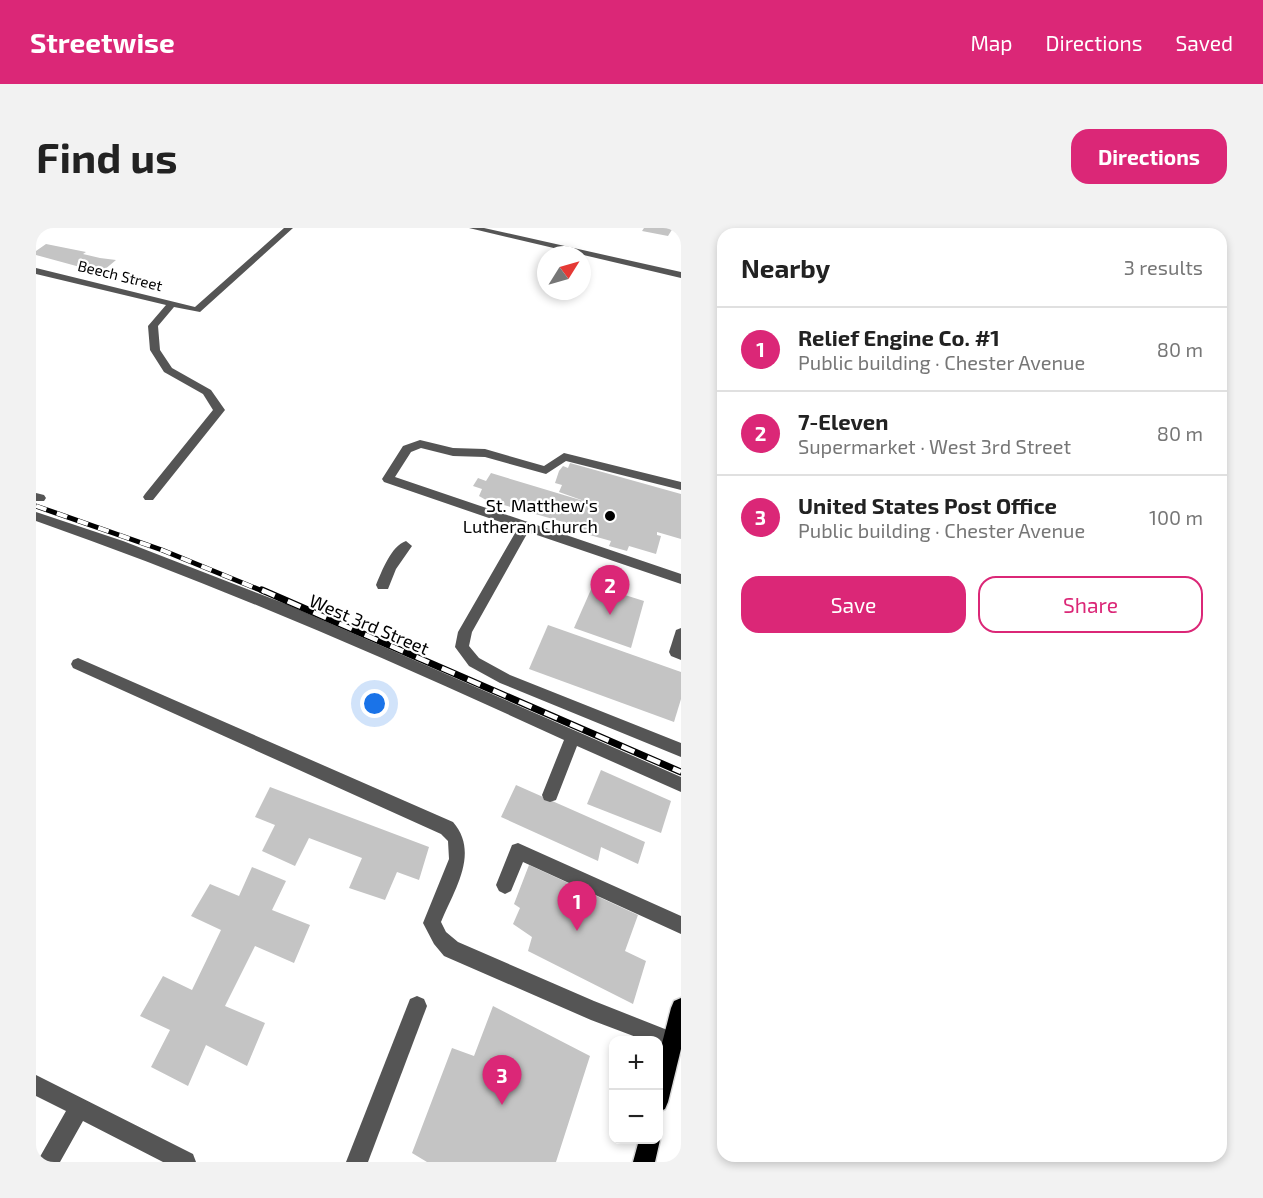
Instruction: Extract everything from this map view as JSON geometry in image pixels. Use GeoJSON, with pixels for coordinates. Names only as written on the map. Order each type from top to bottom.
{"type":"FeatureCollection","features":[{"type":"Feature","properties":{"kind":"main road"},"geometry":{"type":"LineString","coordinates":[[661,1090],[677,1033],[681,1008]]}},
{"type":"Feature","properties":{"kind":"main road"},"geometry":{"type":"LineString","coordinates":[[644,1162],[648,1144]]}},
{"type":"Feature","properties":{"kind":"street","name":"Beech Street"},"geometry":{"type":"LineString","coordinates":[[36,271],[197,310],[289,228]]}},
{"type":"Feature","properties":{"kind":"street"},"geometry":{"type":"LineString","coordinates":[[473,228],[681,275]]}},
{"type":"Feature","properties":{"kind":"street"},"geometry":{"type":"LineString","coordinates":[[148,497],[219,410],[207,392],[168,370],[155,351],[153,327],[172,304]]}},
{"type":"Feature","properties":{"kind":"street"},"geometry":{"type":"LineString","coordinates":[[681,486],[564,457],[546,470],[485,453],[453,452],[420,444],[407,449],[388,479],[681,579]]}},
{"type":"Feature","properties":{"kind":"street","name":"West 3rd Street"},"geometry":{"type":"LineString","coordinates":[[36,516],[90,533],[371,646],[681,785]]}},
{"type":"Feature","properties":{"kind":"street"},"geometry":{"type":"LineString","coordinates":[[525,526],[465,632],[462,647],[474,662],[505,679],[681,750]]}},
{"type":"Feature","properties":{"kind":"street"},"geometry":{"type":"LineString","coordinates":[[383,585],[390,567],[406,546]]}},
{"type":"Feature","properties":{"kind":"street"},"geometry":{"type":"LineString","coordinates":[[681,634],[676,652],[681,654]]}},
{"type":"Feature","properties":{"kind":"street"},"geometry":{"type":"LineString","coordinates":[[78,664],[447,828],[456,838],[458,860],[432,923],[440,938],[452,949],[591,1010],[677,1033]]}},
{"type":"Feature","properties":{"kind":"street"},"geometry":{"type":"LineString","coordinates":[[550,795],[573,737]]}},
{"type":"Feature","properties":{"kind":"street"},"geometry":{"type":"LineString","coordinates":[[505,885],[518,851],[681,925]]}},
{"type":"Feature","properties":{"kind":"street"},"geometry":{"type":"LineString","coordinates":[[357,1162],[417,1006]]}},
{"type":"Feature","properties":{"kind":"street"},"geometry":{"type":"LineString","coordinates":[[36,1085],[185,1162]]}},
{"type":"Feature","properties":{"kind":"street"},"geometry":{"type":"LineString","coordinates":[[48,1162],[79,1108]]}},
{"type":"Feature","properties":{"kind":"building"},"geometry":{"type":"Polygon","coordinates":[[[644,228],[673,228],[668,236],[642,231],[644,228]]]}},
{"type":"Feature","properties":{"kind":"building"},"geometry":{"type":"Polygon","coordinates":[[[46,244],[116,260],[98,275],[87,273],[91,270],[36,255],[36,251],[46,244]]]}},
{"type":"Feature","properties":{"kind":"building","name":"St. Matthew's Lutheran Church"},"geometry":{"type":"Polygon","coordinates":[[[570,463],[681,494],[681,539],[657,532],[657,535],[661,536],[656,554],[629,546],[627,551],[609,546],[611,541],[579,532],[581,527],[486,500],[479,496],[482,489],[473,486],[478,478],[486,481],[491,473],[587,502],[559,492],[562,485],[555,483],[559,471],[563,466],[568,468],[570,463]]]}},
{"type":"Feature","properties":{"kind":"building"},"geometry":{"type":"Polygon","coordinates":[[[593,585],[644,601],[631,648],[574,628],[593,585]]]}},
{"type":"Feature","properties":{"kind":"building"},"geometry":{"type":"Polygon","coordinates":[[[548,625],[681,672],[681,699],[674,722],[529,669],[548,625]]]}},
{"type":"Feature","properties":{"kind":"building"},"geometry":{"type":"Polygon","coordinates":[[[601,770],[671,801],[661,833],[587,804],[601,770]]]}},
{"type":"Feature","properties":{"kind":"building"},"geometry":{"type":"Polygon","coordinates":[[[516,785],[645,842],[638,864],[601,847],[598,861],[501,817],[516,785]]]}},
{"type":"Feature","properties":{"kind":"building"},"geometry":{"type":"Polygon","coordinates":[[[270,787],[429,847],[419,880],[397,872],[385,900],[349,888],[362,858],[309,838],[295,866],[262,851],[275,825],[255,817],[270,787]]]}},
{"type":"Feature","properties":{"kind":"building"},"geometry":{"type":"Polygon","coordinates":[[[529,865],[638,915],[625,951],[646,961],[633,1004],[528,951],[532,937],[513,924],[520,908],[514,904],[529,865]]]}},
{"type":"Feature","properties":{"kind":"building"},"geometry":{"type":"Polygon","coordinates":[[[252,867],[286,881],[272,910],[310,925],[294,963],[255,946],[225,1006],[265,1023],[247,1066],[206,1045],[188,1086],[151,1067],[170,1030],[140,1016],[163,976],[192,990],[221,930],[191,916],[210,884],[239,896],[252,867]]]}},
{"type":"Feature","properties":{"kind":"building"},"geometry":{"type":"Polygon","coordinates":[[[493,1006],[590,1056],[556,1162],[427,1162],[412,1153],[452,1048],[474,1056],[493,1006]]]}},
{"type":"Feature","properties":{"kind":"railway"},"geometry":{"type":"LineString","coordinates":[[36,506],[162,550],[265,592]]}},
{"type":"Feature","properties":{"kind":"railway"},"geometry":{"type":"LineString","coordinates":[[262,590],[681,772]]}},
{"type":"Feature","properties":{"kind":"place","name":"St. Matthew's Lutheran Church"},"geometry":{"type":"Point","coordinates":[610,516]}},
{"type":"Feature","properties":{"kind":"place","name":"7-Eleven"},"geometry":{"type":"Point","coordinates":[610,615]}},
{"type":"Feature","properties":{"kind":"place","name":"Relief Engine Co. #1"},"geometry":{"type":"Point","coordinates":[577,931]}},
{"type":"Feature","properties":{"kind":"place","name":"United States Post Office"},"geometry":{"type":"Point","coordinates":[502,1105]}}]}
